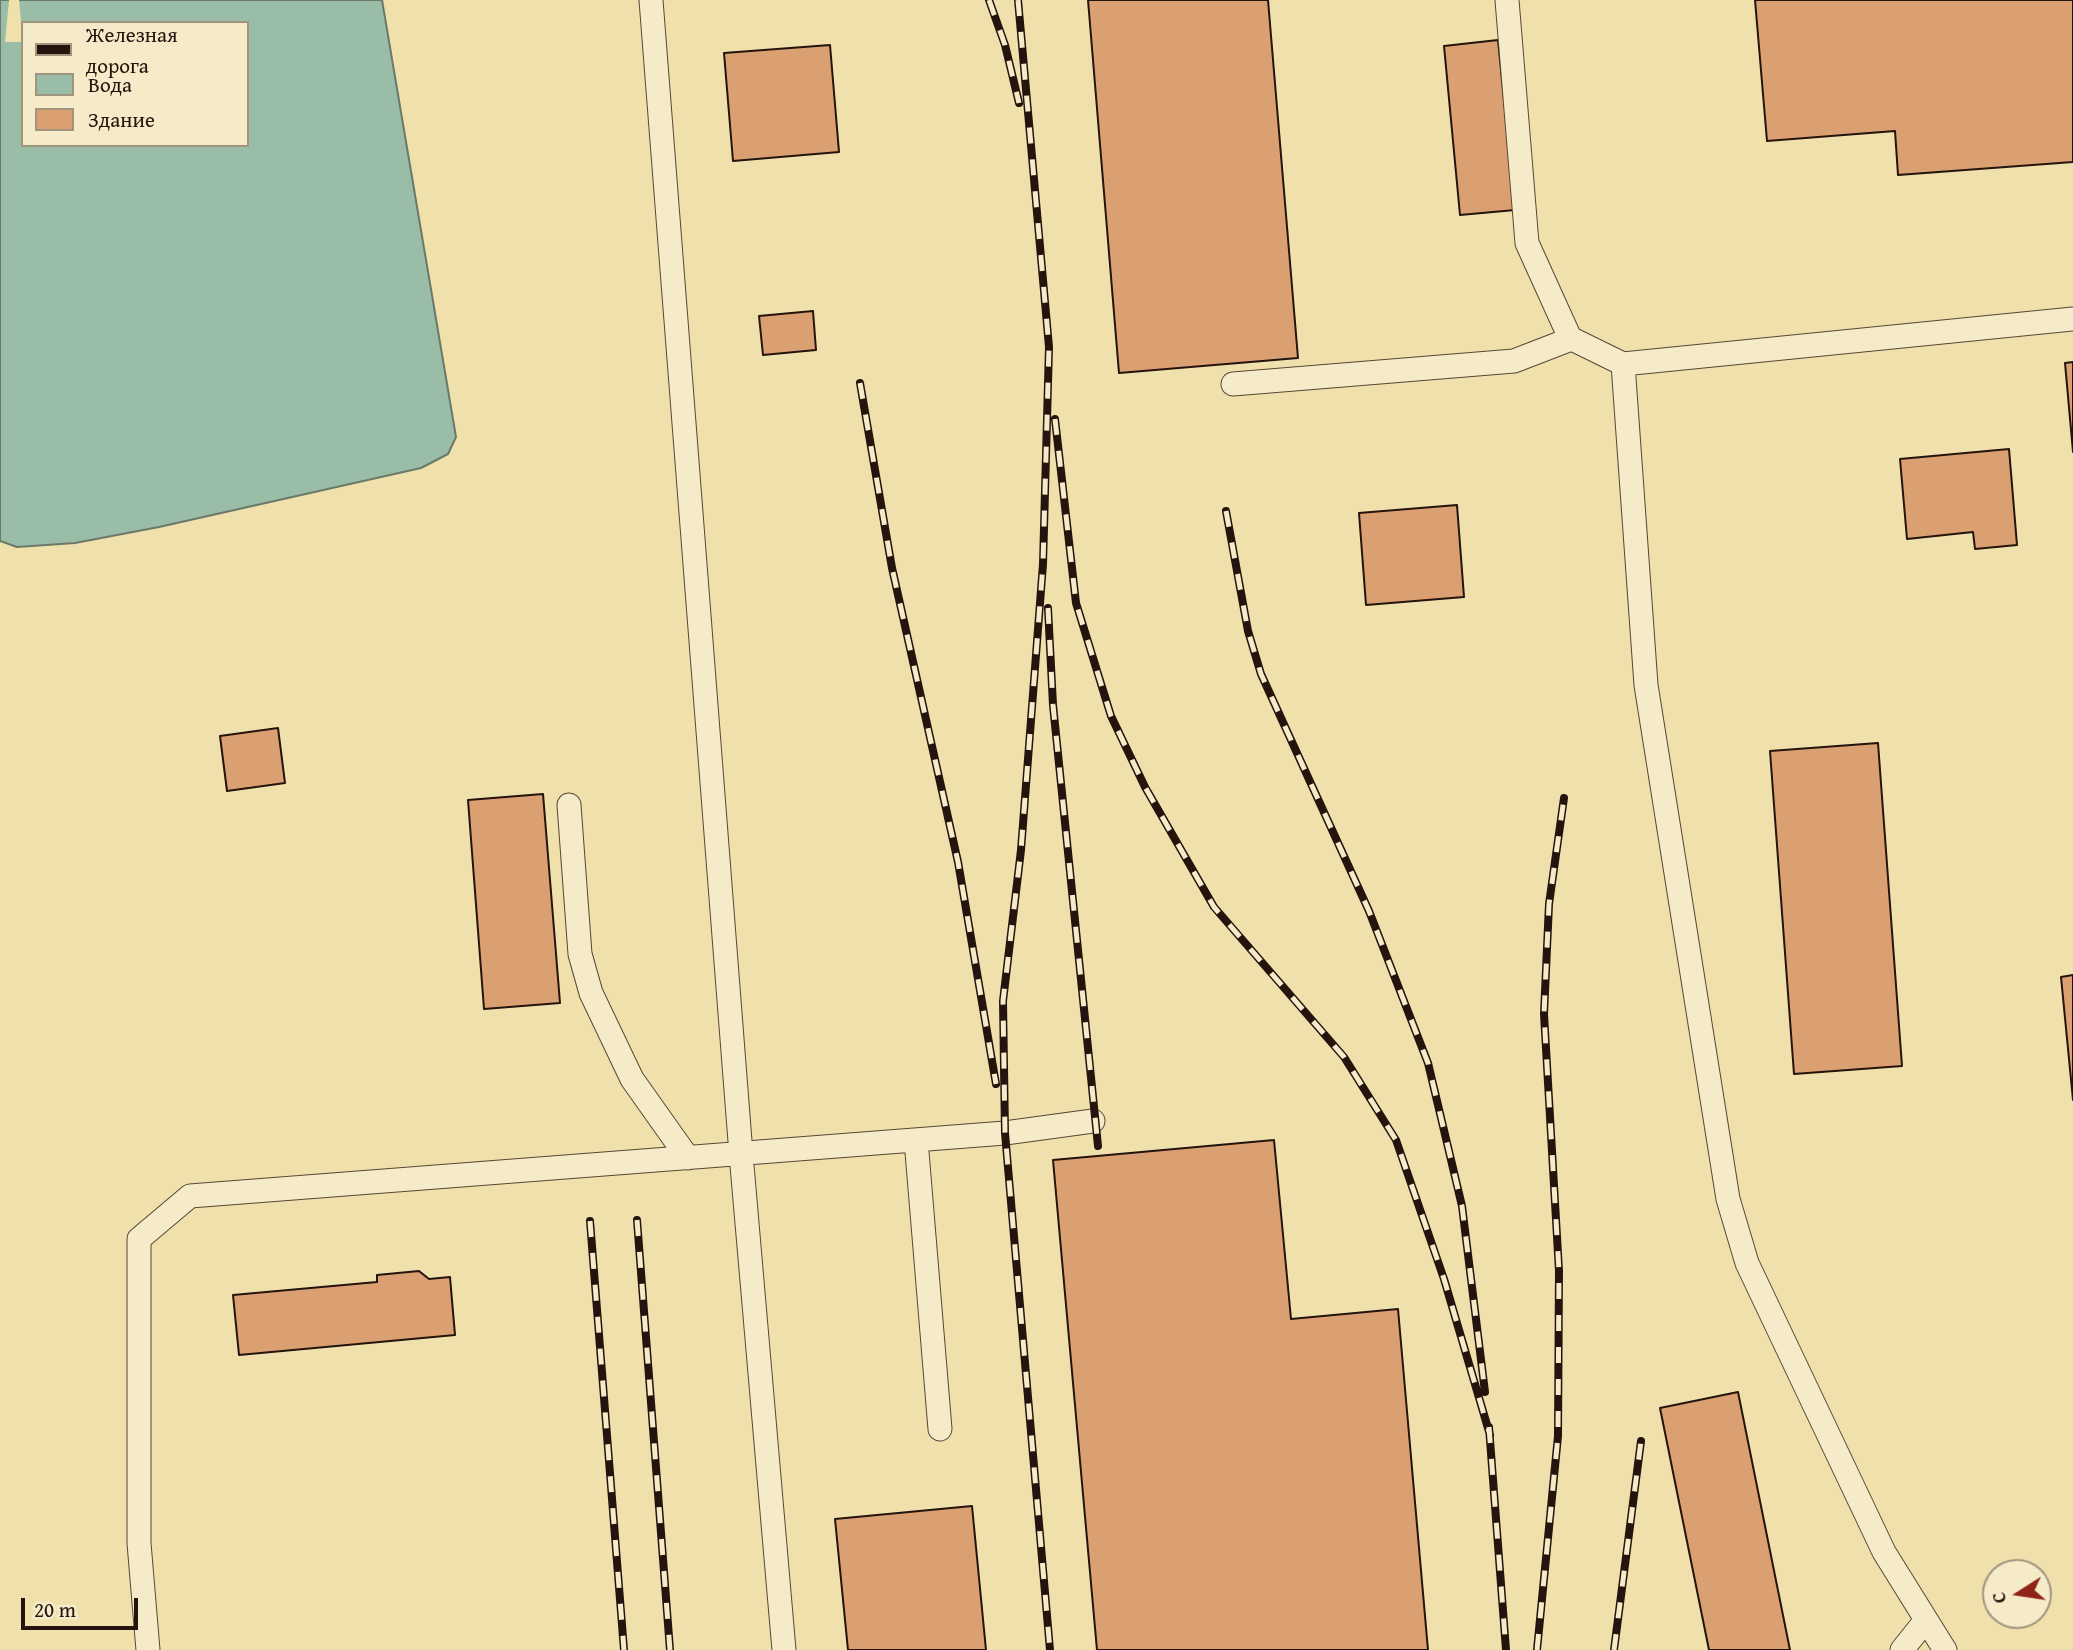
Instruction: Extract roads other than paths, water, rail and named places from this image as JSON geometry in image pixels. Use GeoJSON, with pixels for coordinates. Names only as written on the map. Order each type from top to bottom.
{"type":"FeatureCollection","features":[{"type":"Feature","properties":{"kind":"lane"},"geometry":{"type":"LineString","coordinates":[[651,0],[741,1154],[784,1650]]}},
{"type":"Feature","properties":{"kind":"lane"},"geometry":{"type":"LineString","coordinates":[[1507,0],[1527,243],[1571,338],[1623,364],[2073,319]]}},
{"type":"Feature","properties":{"kind":"lane"},"geometry":{"type":"LineString","coordinates":[[1233,384],[1514,361],[1571,338]]}},
{"type":"Feature","properties":{"kind":"lane"},"geometry":{"type":"LineString","coordinates":[[1623,364],[1646,685],[1728,1199],[1747,1263],[1884,1552],[1945,1650]]}},
{"type":"Feature","properties":{"kind":"lane"},"geometry":{"type":"LineString","coordinates":[[569,805],[580,954],[592,993],[632,1079],[688,1158]]}},
{"type":"Feature","properties":{"kind":"lane"},"geometry":{"type":"LineString","coordinates":[[148,1650],[139,1543],[139,1239],[190,1196],[916,1140],[1093,1121]]}},
{"type":"Feature","properties":{"kind":"lane"},"geometry":{"type":"LineString","coordinates":[[916,1140],[940,1429]]}},
{"type":"Feature","properties":{"kind":"lane"},"geometry":{"type":"LineString","coordinates":[[1902,1650],[1926,1620]]}},
{"type":"Feature","properties":{"kind":"water"},"geometry":{"type":"Polygon","coordinates":[[[0,0],[382,0],[456,437],[448,454],[421,468],[159,527],[75,543],[17,547],[0,541],[0,0]]]}},
{"type":"Feature","properties":{"kind":"railway"},"geometry":{"type":"LineString","coordinates":[[989,0],[1005,45],[1019,103]]}},
{"type":"Feature","properties":{"kind":"railway"},"geometry":{"type":"LineString","coordinates":[[1018,0],[1049,347],[1043,564],[1021,850],[1003,1001],[1005,1133],[1050,1650]]}},
{"type":"Feature","properties":{"kind":"railway"},"geometry":{"type":"LineString","coordinates":[[860,383],[892,568],[958,862],[996,1084]]}},
{"type":"Feature","properties":{"kind":"railway"},"geometry":{"type":"LineString","coordinates":[[1055,419],[1076,603],[1111,716],[1145,787],[1214,907],[1344,1057],[1396,1140],[1444,1279],[1490,1435]]}},
{"type":"Feature","properties":{"kind":"railway"},"geometry":{"type":"LineString","coordinates":[[1226,511],[1248,631],[1261,674],[1369,911],[1428,1063],[1462,1206],[1485,1392]]}},
{"type":"Feature","properties":{"kind":"railway"},"geometry":{"type":"LineString","coordinates":[[1048,608],[1053,705],[1098,1146]]}},
{"type":"Feature","properties":{"kind":"railway"},"geometry":{"type":"LineString","coordinates":[[1537,1650],[1558,1436],[1559,1271],[1544,1014],[1549,904],[1564,798]]}},
{"type":"Feature","properties":{"kind":"railway"},"geometry":{"type":"LineString","coordinates":[[637,1220],[670,1650]]}},
{"type":"Feature","properties":{"kind":"railway"},"geometry":{"type":"LineString","coordinates":[[590,1221],[624,1650]]}},
{"type":"Feature","properties":{"kind":"railway"},"geometry":{"type":"LineString","coordinates":[[1489,1427],[1506,1650]]}},
{"type":"Feature","properties":{"kind":"railway"},"geometry":{"type":"LineString","coordinates":[[1614,1650],[1641,1441]]}}]}
